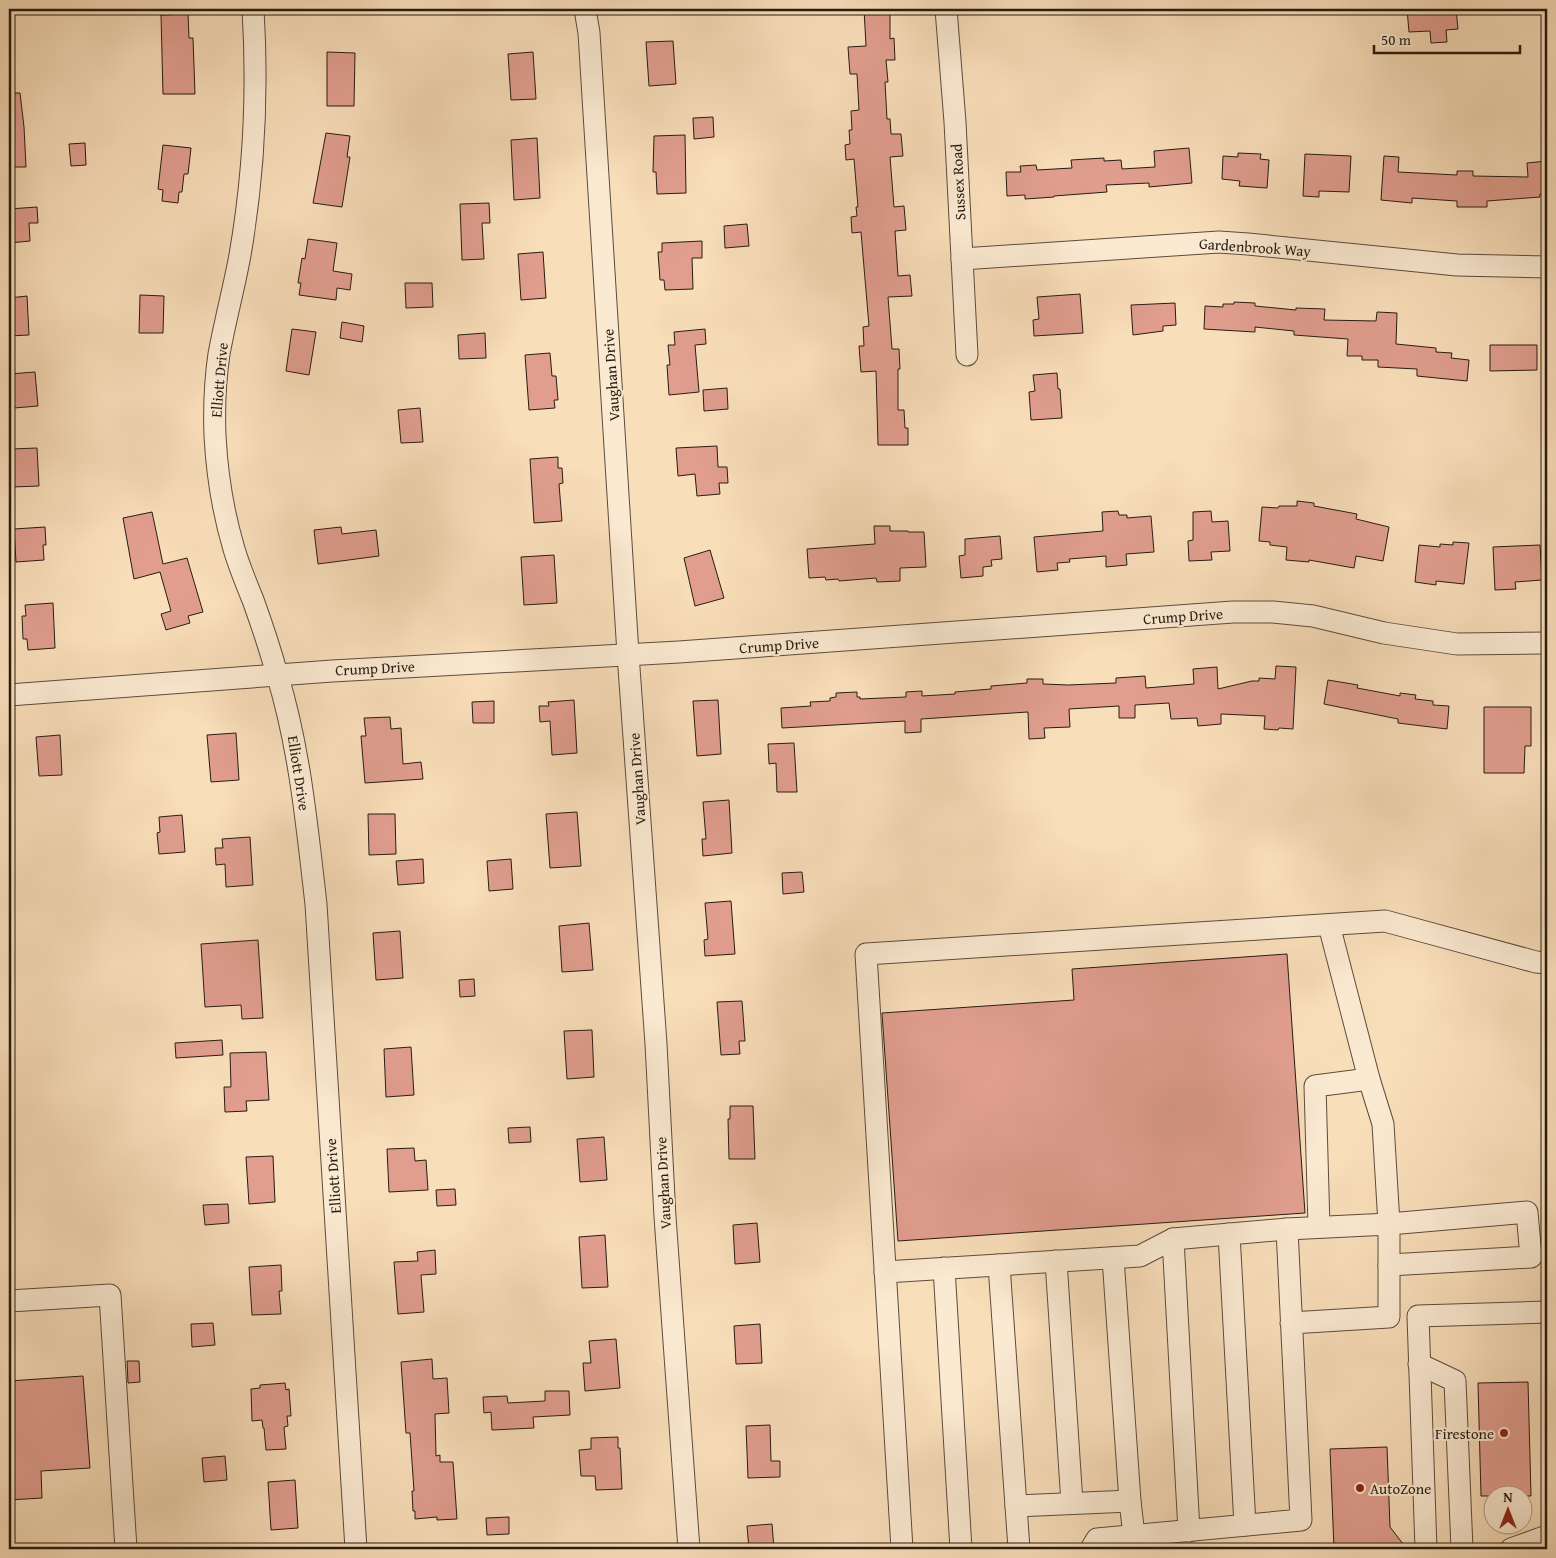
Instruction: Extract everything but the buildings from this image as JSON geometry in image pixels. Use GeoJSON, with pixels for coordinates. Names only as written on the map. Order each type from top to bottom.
{"type":"FeatureCollection","features":[{"type":"Feature","properties":{"kind":"street","name":"Elliott Drive"},"geometry":{"type":"LineString","coordinates":[[253,9],[255,48],[254,118],[250,186],[240,255],[219,354],[215,435],[218,472],[230,534],[278,675],[295,746],[305,803],[316,904],[356,1549]]}},
{"type":"Feature","properties":{"kind":"street","name":"Vaughan Drive"},"geometry":{"type":"LineString","coordinates":[[585,9],[589,43],[628,654],[655,1034],[665,1227],[689,1549]]}},
{"type":"Feature","properties":{"kind":"street","name":"Sussex Road"},"geometry":{"type":"LineString","coordinates":[[946,9],[967,355]]}},
{"type":"Feature","properties":{"kind":"street","name":"Gardenbrook Way"},"geometry":{"type":"LineString","coordinates":[[962,259],[1219,242],[1257,244],[1457,265],[1547,266]]}},
{"type":"Feature","properties":{"kind":"street","name":"Crump Drive"},"geometry":{"type":"LineString","coordinates":[[9,694],[1233,612],[1273,612],[1313,616],[1384,632],[1458,644],[1547,643]]}},
{"type":"Feature","properties":{"kind":"street"},"geometry":{"type":"LineString","coordinates":[[902,1549],[866,954],[1385,921],[1536,962],[1547,962]]}},
{"type":"Feature","properties":{"kind":"street"},"geometry":{"type":"LineString","coordinates":[[1329,925],[1369,1079],[1383,1124],[1389,1224],[1389,1317]]}},
{"type":"Feature","properties":{"kind":"street"},"geometry":{"type":"LineString","coordinates":[[1319,1227],[1315,1086],[1369,1079]]}},
{"type":"Feature","properties":{"kind":"street"},"geometry":{"type":"LineString","coordinates":[[885,1272],[1140,1256],[1173,1239],[1527,1212],[1531,1257],[1389,1265]]}},
{"type":"Feature","properties":{"kind":"street"},"geometry":{"type":"LineString","coordinates":[[1091,1549],[1096,1539],[1301,1520],[1287,1229]]}},
{"type":"Feature","properties":{"kind":"street"},"geometry":{"type":"LineString","coordinates":[[1229,1234],[1245,1525]]}},
{"type":"Feature","properties":{"kind":"street"},"geometry":{"type":"LineString","coordinates":[[1173,1239],[1189,1531]]}},
{"type":"Feature","properties":{"kind":"street"},"geometry":{"type":"LineString","coordinates":[[1113,1258],[1134,1536]]}},
{"type":"Feature","properties":{"kind":"street"},"geometry":{"type":"LineString","coordinates":[[1056,1261],[1072,1503]]}},
{"type":"Feature","properties":{"kind":"street"},"geometry":{"type":"LineString","coordinates":[[999,1265],[1019,1549]]}},
{"type":"Feature","properties":{"kind":"street"},"geometry":{"type":"LineString","coordinates":[[944,1268],[961,1549]]}},
{"type":"Feature","properties":{"kind":"street"},"geometry":{"type":"LineString","coordinates":[[9,1301],[110,1295],[126,1549]]}},
{"type":"Feature","properties":{"kind":"street"},"geometry":{"type":"LineString","coordinates":[[1291,1323],[1389,1317],[1547,1312]]}},
{"type":"Feature","properties":{"kind":"street"},"geometry":{"type":"LineString","coordinates":[[1418,1316],[1426,1549]]}},
{"type":"Feature","properties":{"kind":"street"},"geometry":{"type":"LineString","coordinates":[[1419,1364],[1455,1381],[1462,1549]]}},
{"type":"Feature","properties":{"kind":"street"},"geometry":{"type":"LineString","coordinates":[[1016,1506],[1130,1501]]}},
{"type":"Feature","properties":{"kind":"street"},"geometry":{"type":"LineString","coordinates":[[1511,1549],[1547,1536]]}},
{"type":"Feature","properties":{"kind":"place","name":"Firestone"},"geometry":{"type":"Point","coordinates":[1504,1433]}},
{"type":"Feature","properties":{"kind":"place","name":"AutoZone"},"geometry":{"type":"Point","coordinates":[1360,1488]}}]}
